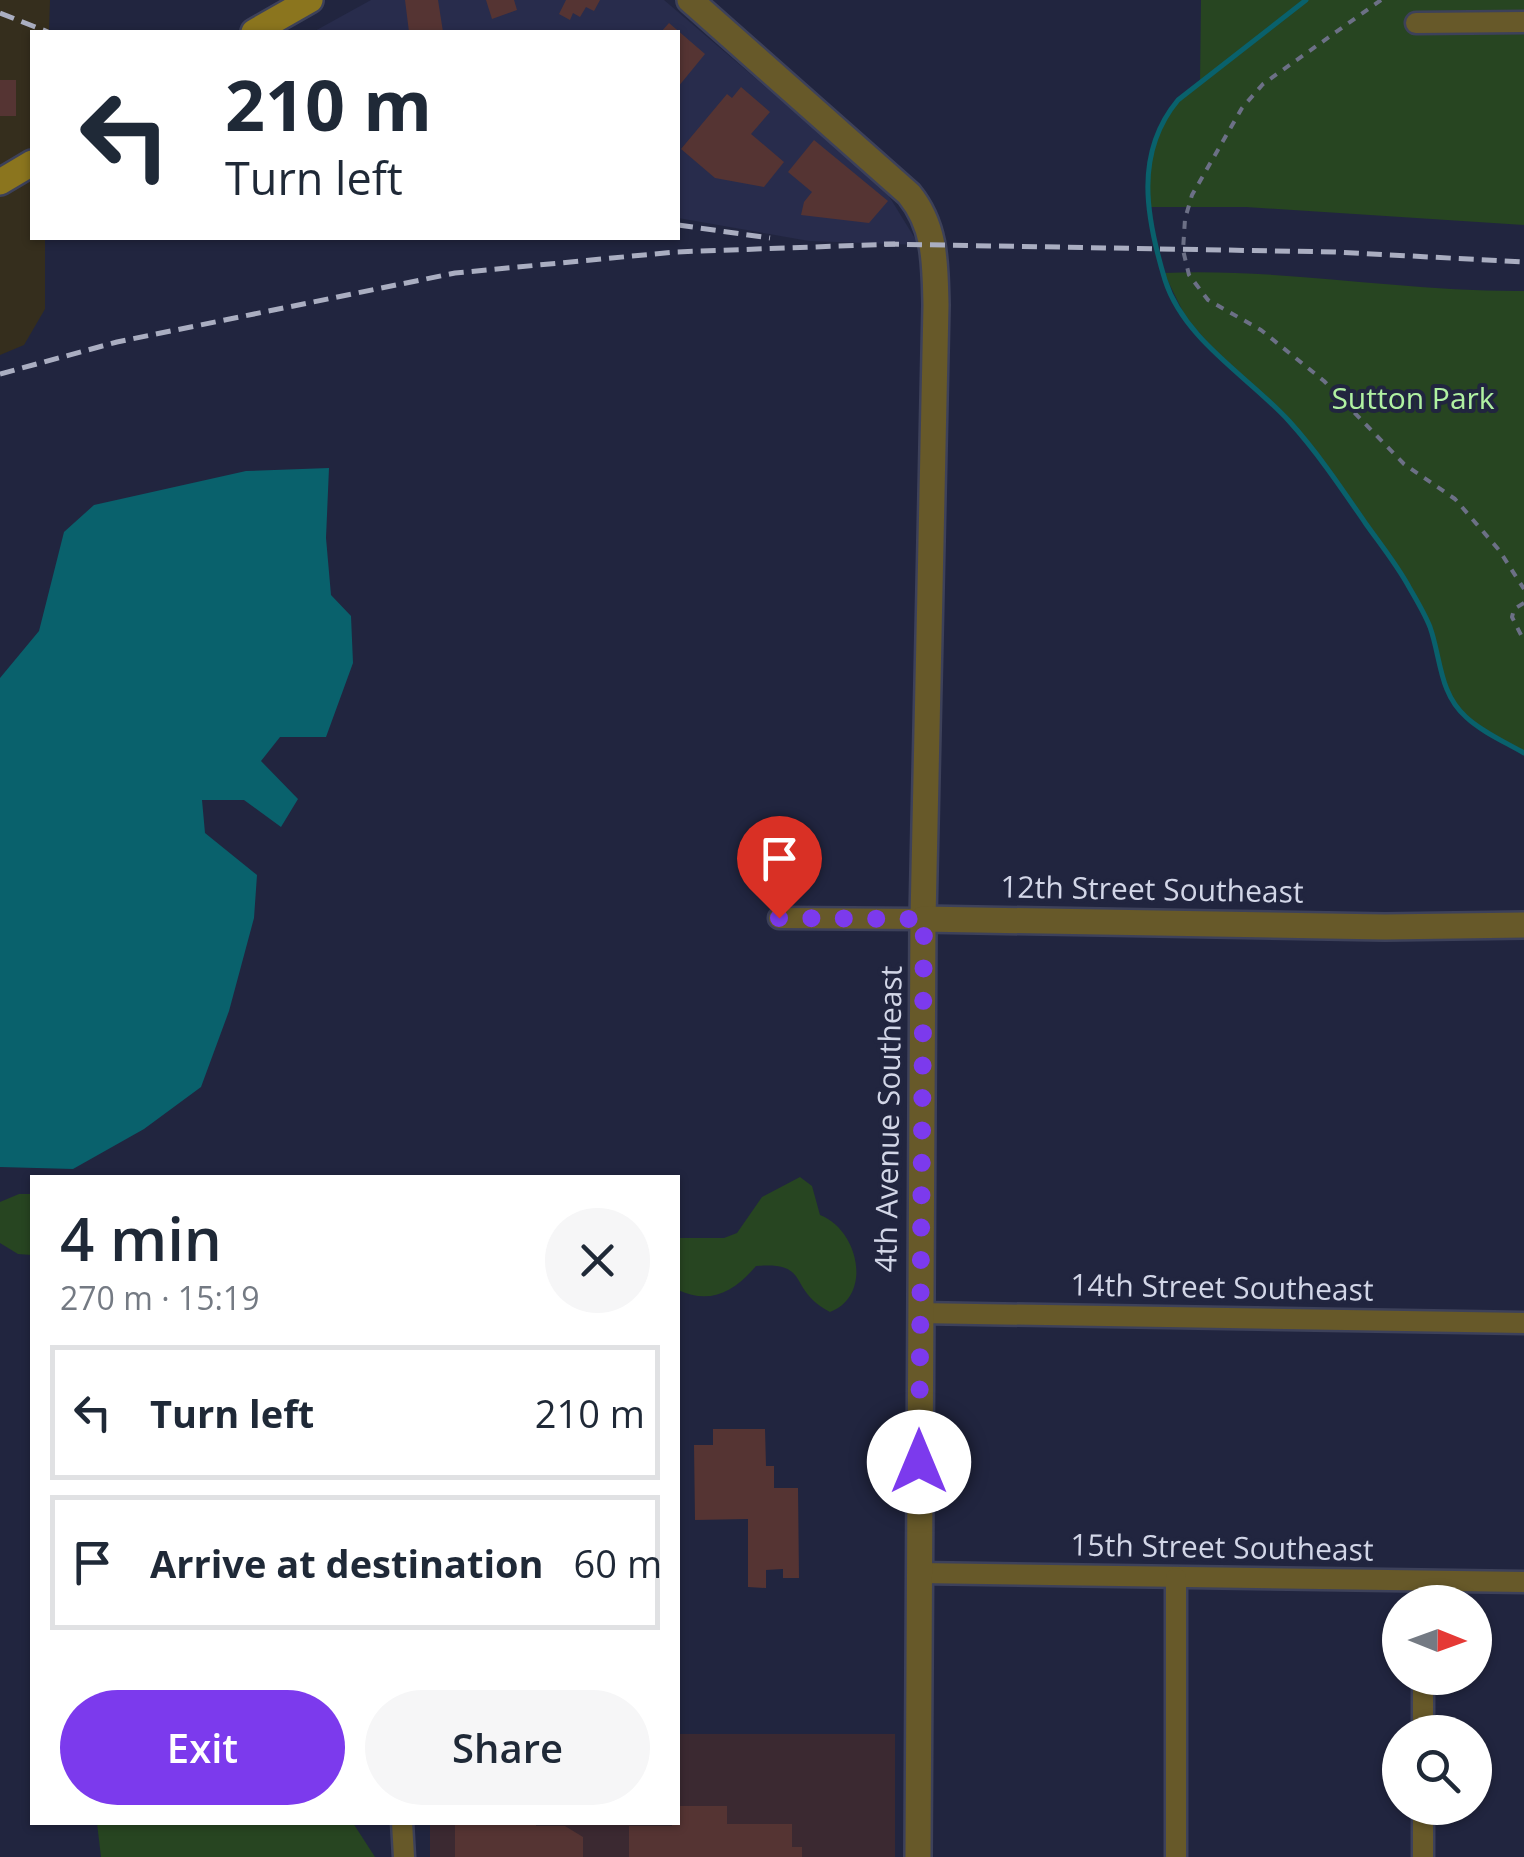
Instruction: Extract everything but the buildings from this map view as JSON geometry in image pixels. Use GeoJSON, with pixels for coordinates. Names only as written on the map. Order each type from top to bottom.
{"type":"FeatureCollection","features":[{"type":"Feature","properties":{"kind":"main road"},"geometry":{"type":"LineString","coordinates":[[258,30],[310,0]]}},
{"type":"Feature","properties":{"kind":"main road"},"geometry":{"type":"LineString","coordinates":[[0,182],[30,164]]}},
{"type":"Feature","properties":{"kind":"street","name":"4th Avenue Southeast"},"geometry":{"type":"LineString","coordinates":[[690,0],[909,194],[926,220],[935,263],[924,919],[918,1857]]}},
{"type":"Feature","properties":{"kind":"street"},"geometry":{"type":"LineString","coordinates":[[1416,23],[1524,22]]}},
{"type":"Feature","properties":{"kind":"street","name":"12th Street Southeast"},"geometry":{"type":"LineString","coordinates":[[779,918],[1524,925]]}},
{"type":"Feature","properties":{"kind":"street","name":"14th Street Southeast"},"geometry":{"type":"LineString","coordinates":[[920,1313],[1524,1323]]}},
{"type":"Feature","properties":{"kind":"street","name":"15th Street Southeast"},"geometry":{"type":"LineString","coordinates":[[919,1573],[1524,1582]]}},
{"type":"Feature","properties":{"kind":"street"},"geometry":{"type":"LineString","coordinates":[[1176,1578],[1176,1857]]}},
{"type":"Feature","properties":{"kind":"street"},"geometry":{"type":"LineString","coordinates":[[1423,1580],[1423,1585]]}},
{"type":"Feature","properties":{"kind":"street"},"geometry":{"type":"LineString","coordinates":[[402,1825],[404,1857]]}},
{"type":"Feature","properties":{"kind":"street"},"geometry":{"type":"LineString","coordinates":[[1423,1825],[1423,1857]]}},
{"type":"Feature","properties":{"kind":"path"},"geometry":{"type":"LineString","coordinates":[[1381,0],[1264,84],[1242,108],[1192,195],[1185,219],[1183,250],[1189,275],[1208,300],[1261,330],[1324,381],[1404,464],[1455,499],[1499,550],[1524,589]]}},
{"type":"Feature","properties":{"kind":"path"},"geometry":{"type":"LineString","coordinates":[[1524,603],[1514,608],[1512,616],[1524,641]]}},
{"type":"Feature","properties":{"kind":"shaded area"},"geometry":{"type":"Polygon","coordinates":[[[0,0],[50,0],[49,30],[30,30],[30,240],[45,240],[45,309],[24,345],[0,355],[0,0]]]}},
{"type":"Feature","properties":{"kind":"shaded area"},"geometry":{"type":"Polygon","coordinates":[[[371,0],[664,0],[884,188],[919,245],[809,241],[680,218],[680,30],[317,30],[371,0]]]}},
{"type":"Feature","properties":{"kind":"shaded area"},"geometry":{"type":"Polygon","coordinates":[[[329,468],[326,538],[331,595],[351,616],[353,663],[326,737],[280,737],[261,761],[298,799],[281,827],[244,800],[202,800],[205,833],[257,875],[254,918],[229,1011],[201,1087],[144,1129],[73,1169],[0,1167],[0,678],[39,631],[64,532],[94,505],[246,471],[329,468]]]}},
{"type":"Feature","properties":{"kind":"shaded area"},"geometry":{"type":"Polygon","coordinates":[[[680,1734],[895,1734],[895,1857],[430,1857],[430,1825],[680,1825],[680,1734]]]}},
{"type":"Feature","properties":{"kind":"green space"},"geometry":{"type":"Polygon","coordinates":[[[1201,0],[1524,0],[1524,225],[1246,207],[1150,207],[1149,168],[1155,137],[1172,109],[1200,83],[1201,0]]]}},
{"type":"Feature","properties":{"kind":"green space","name":"Sutton Park"},"geometry":{"type":"Polygon","coordinates":[[[1164,273],[1254,274],[1524,291],[1524,753],[1466,717],[1450,697],[1430,627],[1408,583],[1288,420],[1186,318],[1164,273]]]}},
{"type":"Feature","properties":{"kind":"green space"},"geometry":{"type":"Polygon","coordinates":[[[800,1177],[812,1186],[820,1215],[844,1234],[852,1248],[856,1278],[844,1304],[830,1312],[816,1303],[792,1272],[773,1266],[756,1266],[730,1289],[711,1296],[680,1291],[680,1238],[724,1238],[737,1233],[762,1197],[800,1177]]]}},
{"type":"Feature","properties":{"kind":"green space"},"geometry":{"type":"Polygon","coordinates":[[[30,1194],[30,1255],[18,1254],[0,1243],[0,1202],[30,1194]]]}},
{"type":"Feature","properties":{"kind":"green space"},"geometry":{"type":"Polygon","coordinates":[[[97,1825],[354,1825],[375,1857],[101,1857],[97,1825]]]}},
{"type":"Feature","properties":{"kind":"waterway"},"geometry":{"type":"LineString","coordinates":[[1306,0],[1178,100],[1164,120],[1155,142],[1148,186],[1153,233],[1165,280],[1174,301],[1202,339],[1300,433],[1394,563],[1428,622],[1446,686],[1457,708],[1479,727],[1524,753]]}},
{"type":"Feature","properties":{"kind":"railway"},"geometry":{"type":"LineString","coordinates":[[0,13],[43,30]]}},
{"type":"Feature","properties":{"kind":"railway"},"geometry":{"type":"LineString","coordinates":[[680,225],[770,238]]}},
{"type":"Feature","properties":{"kind":"railway"},"geometry":{"type":"LineString","coordinates":[[884,244],[1335,252],[1524,262]]}},
{"type":"Feature","properties":{"kind":"railway"},"geometry":{"type":"LineString","coordinates":[[0,374],[117,342],[455,273],[675,252],[895,244]]}},
{"type":"Feature","properties":{"kind":"route"},"geometry":{"type":"LineString","coordinates":[[779,918],[924,919],[919,1462]]}}]}
